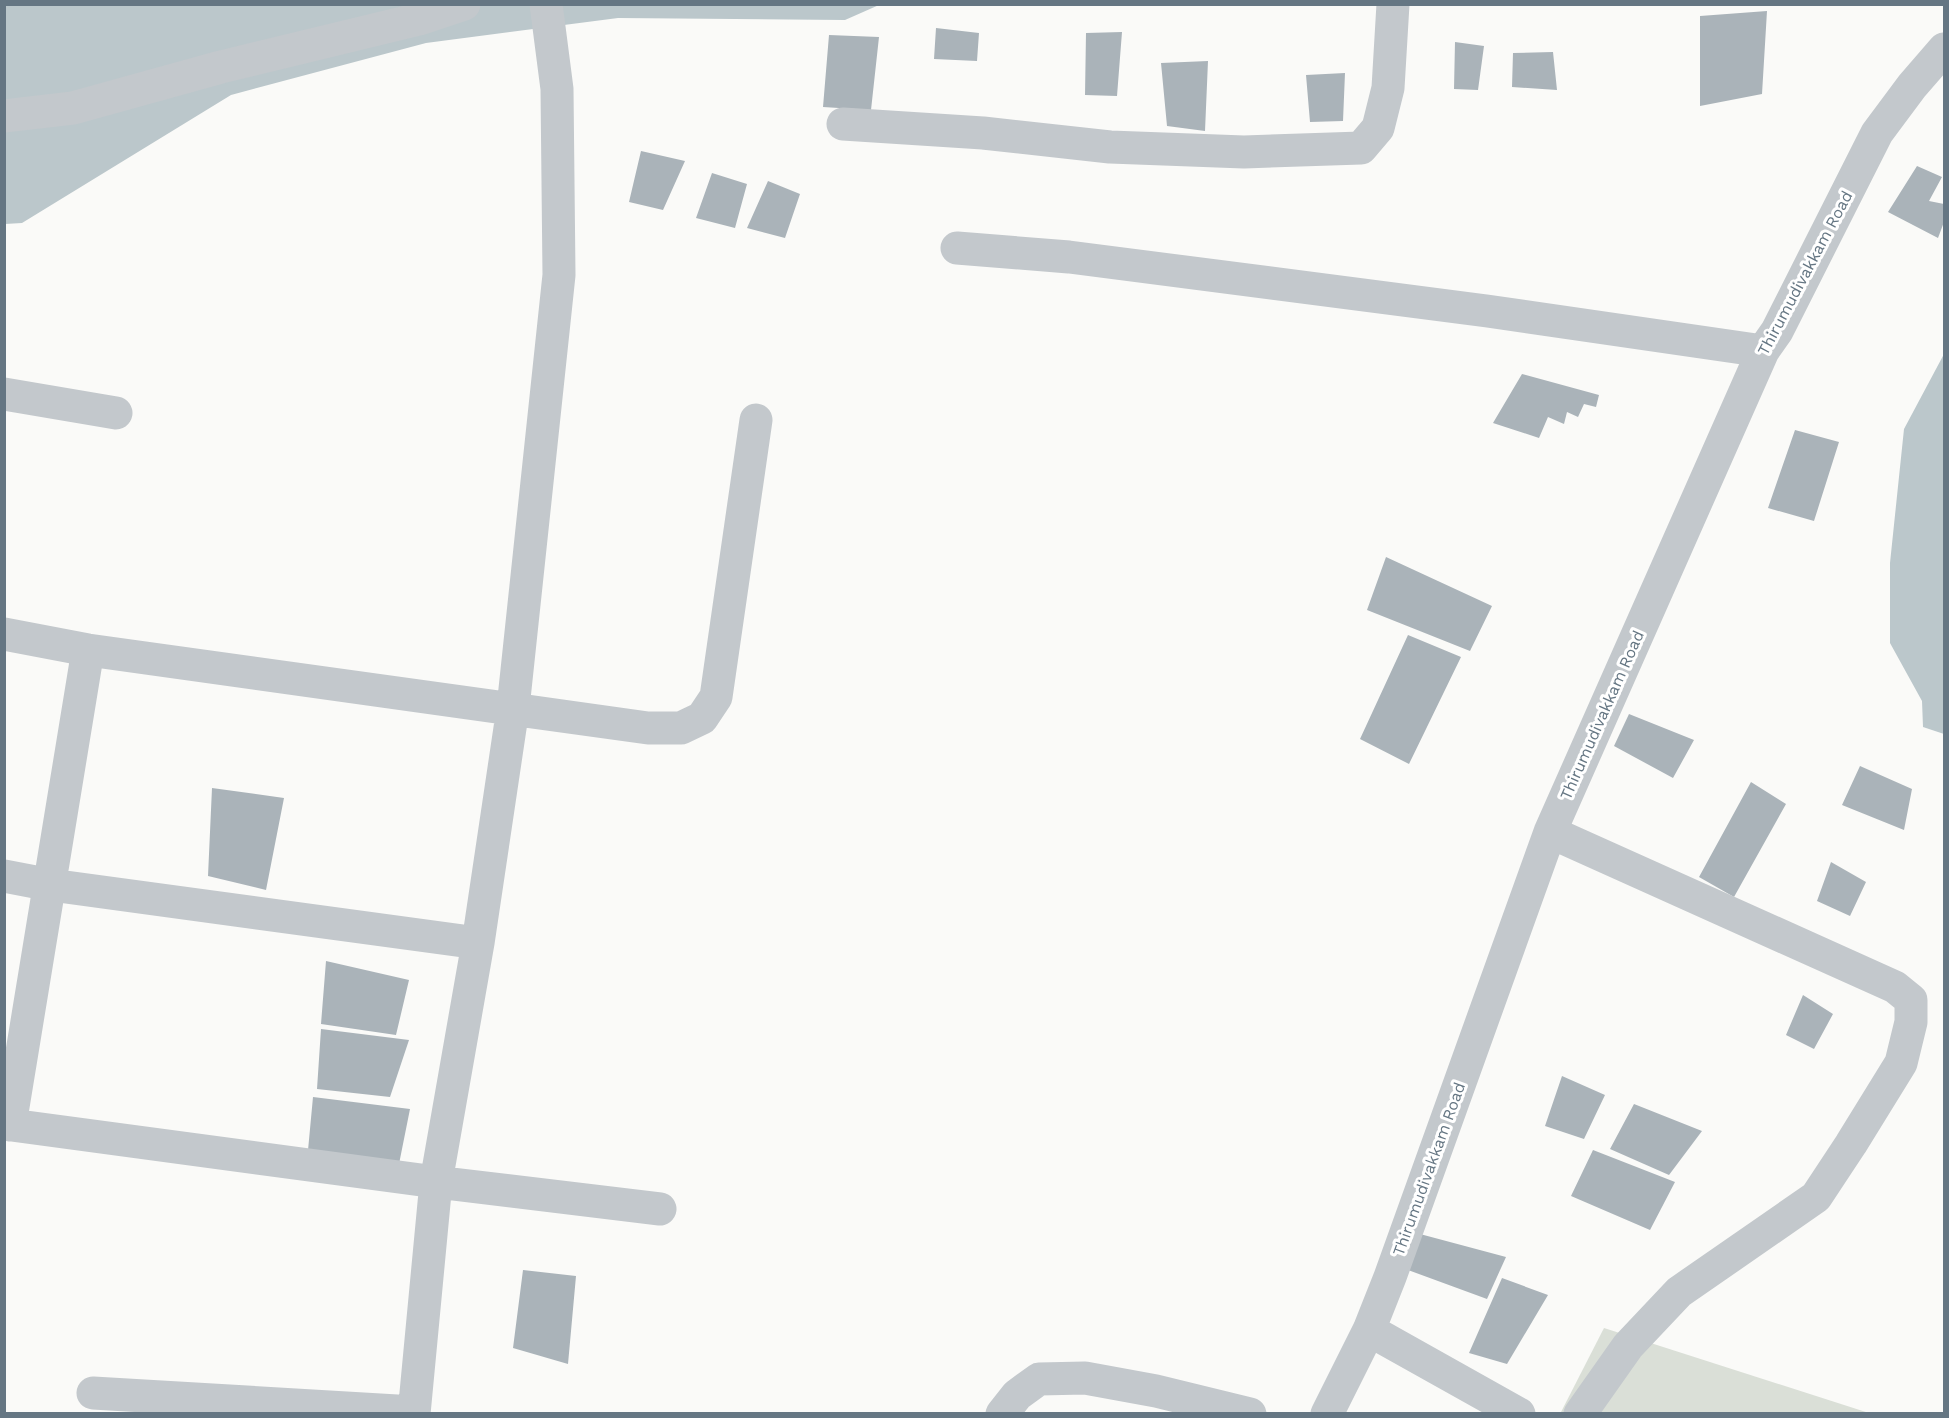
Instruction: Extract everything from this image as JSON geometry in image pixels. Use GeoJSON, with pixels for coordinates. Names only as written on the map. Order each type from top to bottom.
{"type":"FeatureCollection","features":[{"type":"Feature","properties":{"kind":"street"},"geometry":{"type":"LineString","coordinates":[[4,116],[73,108],[221,67],[419,20],[464,4]]}},
{"type":"Feature","properties":{"kind":"street"},"geometry":{"type":"LineString","coordinates":[[93,1392],[414,1413],[436,1182],[478,942],[513,708],[559,275],[558,89],[546,4]]}},
{"type":"Feature","properties":{"kind":"street"},"geometry":{"type":"LineString","coordinates":[[843,123],[983,133],[1110,147],[1244,153],[1361,148],[1378,128],[1388,88],[1393,4]]}},
{"type":"Feature","properties":{"kind":"street","name":"Thirumudivakkam Road"},"geometry":{"type":"LineString","coordinates":[[1327,1413],[1369,1330],[1390,1277],[1550,832],[1763,351],[1777,331],[1878,133],[1912,86],[1944,50]]}},
{"type":"Feature","properties":{"kind":"street"},"geometry":{"type":"LineString","coordinates":[[957,248],[1069,256],[1487,311],[1763,351]]}},
{"type":"Feature","properties":{"kind":"street"},"geometry":{"type":"LineString","coordinates":[[4,394],[116,413]]}},
{"type":"Feature","properties":{"kind":"street"},"geometry":{"type":"LineString","coordinates":[[4,634],[88,650],[648,728],[681,728],[702,718],[716,696],[756,420]]}},
{"type":"Feature","properties":{"kind":"street"},"geometry":{"type":"LineString","coordinates":[[88,650],[51,885],[7,1124],[436,1182],[660,1209]]}},
{"type":"Feature","properties":{"kind":"street"},"geometry":{"type":"LineString","coordinates":[[1550,832],[1895,987],[1911,1000],[1911,1022],[1901,1063],[1816,1197],[1679,1292],[1628,1346],[1580,1413]]}},
{"type":"Feature","properties":{"kind":"street"},"geometry":{"type":"LineString","coordinates":[[4,876],[51,885],[478,942]]}},
{"type":"Feature","properties":{"kind":"street"},"geometry":{"type":"LineString","coordinates":[[1369,1330],[1519,1413]]}},
{"type":"Feature","properties":{"kind":"street"},"geometry":{"type":"LineString","coordinates":[[1002,1413],[1017,1395],[1040,1379],[1085,1378],[1156,1391],[1250,1413]]}},
{"type":"Feature","properties":{"kind":"shaded area"},"geometry":{"type":"Polygon","coordinates":[[[5,5],[879,5],[845,20],[618,18],[426,43],[231,95],[22,223],[5,224],[5,5]]]}},
{"type":"Feature","properties":{"kind":"shaded area"},"geometry":{"type":"Polygon","coordinates":[[[1944,354],[1944,734],[1923,727],[1922,701],[1890,643],[1890,563],[1904,429],[1944,354]]]}},
{"type":"Feature","properties":{"kind":"shaded area"},"geometry":{"type":"Polygon","coordinates":[[[1604,1328],[1869,1413],[1560,1414],[1604,1328]]]}},
{"type":"Feature","properties":{"kind":"building"},"geometry":{"type":"Polygon","coordinates":[[[1767,11],[1762,94],[1700,106],[1700,16],[1767,11]]]}},
{"type":"Feature","properties":{"kind":"building"},"geometry":{"type":"Polygon","coordinates":[[[936,28],[979,33],[977,61],[934,59],[936,28]]]}},
{"type":"Feature","properties":{"kind":"building"},"geometry":{"type":"Polygon","coordinates":[[[1122,32],[1117,96],[1085,95],[1086,33],[1122,32]]]}},
{"type":"Feature","properties":{"kind":"building"},"geometry":{"type":"Polygon","coordinates":[[[829,35],[879,37],[871,110],[823,107],[829,35]]]}},
{"type":"Feature","properties":{"kind":"building"},"geometry":{"type":"Polygon","coordinates":[[[1455,42],[1484,46],[1478,90],[1454,89],[1455,42]]]}},
{"type":"Feature","properties":{"kind":"building"},"geometry":{"type":"Polygon","coordinates":[[[1553,52],[1557,90],[1512,87],[1513,53],[1553,52]]]}},
{"type":"Feature","properties":{"kind":"building"},"geometry":{"type":"Polygon","coordinates":[[[1208,61],[1205,131],[1167,126],[1161,63],[1208,61]]]}},
{"type":"Feature","properties":{"kind":"building"},"geometry":{"type":"Polygon","coordinates":[[[1345,73],[1343,121],[1310,122],[1306,75],[1345,73]]]}},
{"type":"Feature","properties":{"kind":"building"},"geometry":{"type":"Polygon","coordinates":[[[641,151],[685,161],[663,210],[629,202],[641,151]]]}},
{"type":"Feature","properties":{"kind":"building"},"geometry":{"type":"Polygon","coordinates":[[[1917,166],[1942,177],[1929,201],[1944,204],[1944,222],[1938,238],[1888,212],[1917,166]]]}},
{"type":"Feature","properties":{"kind":"building"},"geometry":{"type":"Polygon","coordinates":[[[712,173],[747,184],[735,228],[696,218],[712,173]]]}},
{"type":"Feature","properties":{"kind":"building"},"geometry":{"type":"Polygon","coordinates":[[[768,181],[800,194],[785,238],[747,228],[768,181]]]}},
{"type":"Feature","properties":{"kind":"building"},"geometry":{"type":"Polygon","coordinates":[[[1522,374],[1599,395],[1596,407],[1584,404],[1578,417],[1567,412],[1564,424],[1548,417],[1539,438],[1493,423],[1522,374]]]}},
{"type":"Feature","properties":{"kind":"building"},"geometry":{"type":"Polygon","coordinates":[[[1795,430],[1839,442],[1814,521],[1768,508],[1795,430]]]}},
{"type":"Feature","properties":{"kind":"building"},"geometry":{"type":"Polygon","coordinates":[[[1386,557],[1492,606],[1470,651],[1367,610],[1386,557]]]}},
{"type":"Feature","properties":{"kind":"building"},"geometry":{"type":"Polygon","coordinates":[[[1408,635],[1461,657],[1409,764],[1360,739],[1408,635]]]}},
{"type":"Feature","properties":{"kind":"building"},"geometry":{"type":"Polygon","coordinates":[[[1629,714],[1694,740],[1673,778],[1614,746],[1629,714]]]}},
{"type":"Feature","properties":{"kind":"building"},"geometry":{"type":"Polygon","coordinates":[[[1860,766],[1912,789],[1904,830],[1842,805],[1860,766]]]}},
{"type":"Feature","properties":{"kind":"building"},"geometry":{"type":"Polygon","coordinates":[[[1751,782],[1786,804],[1734,897],[1699,877],[1751,782]]]}},
{"type":"Feature","properties":{"kind":"building"},"geometry":{"type":"Polygon","coordinates":[[[212,788],[284,798],[266,890],[208,876],[212,788]]]}},
{"type":"Feature","properties":{"kind":"building"},"geometry":{"type":"Polygon","coordinates":[[[1831,862],[1866,882],[1850,916],[1817,901],[1831,862]]]}},
{"type":"Feature","properties":{"kind":"building"},"geometry":{"type":"Polygon","coordinates":[[[326,961],[409,980],[396,1035],[321,1024],[326,961]]]}},
{"type":"Feature","properties":{"kind":"building"},"geometry":{"type":"Polygon","coordinates":[[[1803,995],[1833,1014],[1814,1049],[1786,1035],[1803,995]]]}},
{"type":"Feature","properties":{"kind":"building"},"geometry":{"type":"Polygon","coordinates":[[[321,1029],[409,1040],[390,1097],[317,1089],[321,1029]]]}},
{"type":"Feature","properties":{"kind":"building"},"geometry":{"type":"Polygon","coordinates":[[[1562,1076],[1605,1095],[1584,1139],[1545,1126],[1562,1076]]]}},
{"type":"Feature","properties":{"kind":"building"},"geometry":{"type":"Polygon","coordinates":[[[313,1097],[410,1109],[397,1174],[307,1161],[313,1097]]]}},
{"type":"Feature","properties":{"kind":"building"},"geometry":{"type":"Polygon","coordinates":[[[1634,1104],[1702,1131],[1669,1175],[1610,1149],[1634,1104]]]}},
{"type":"Feature","properties":{"kind":"building"},"geometry":{"type":"Polygon","coordinates":[[[1593,1150],[1675,1182],[1650,1230],[1571,1196],[1593,1150]]]}},
{"type":"Feature","properties":{"kind":"building"},"geometry":{"type":"Polygon","coordinates":[[[1420,1234],[1506,1257],[1487,1299],[1408,1270],[1420,1234]]]}},
{"type":"Feature","properties":{"kind":"building"},"geometry":{"type":"Polygon","coordinates":[[[523,1270],[576,1276],[568,1364],[513,1348],[523,1270]]]}},
{"type":"Feature","properties":{"kind":"building"},"geometry":{"type":"Polygon","coordinates":[[[1502,1278],[1548,1295],[1507,1364],[1469,1353],[1502,1278]]]}}]}
